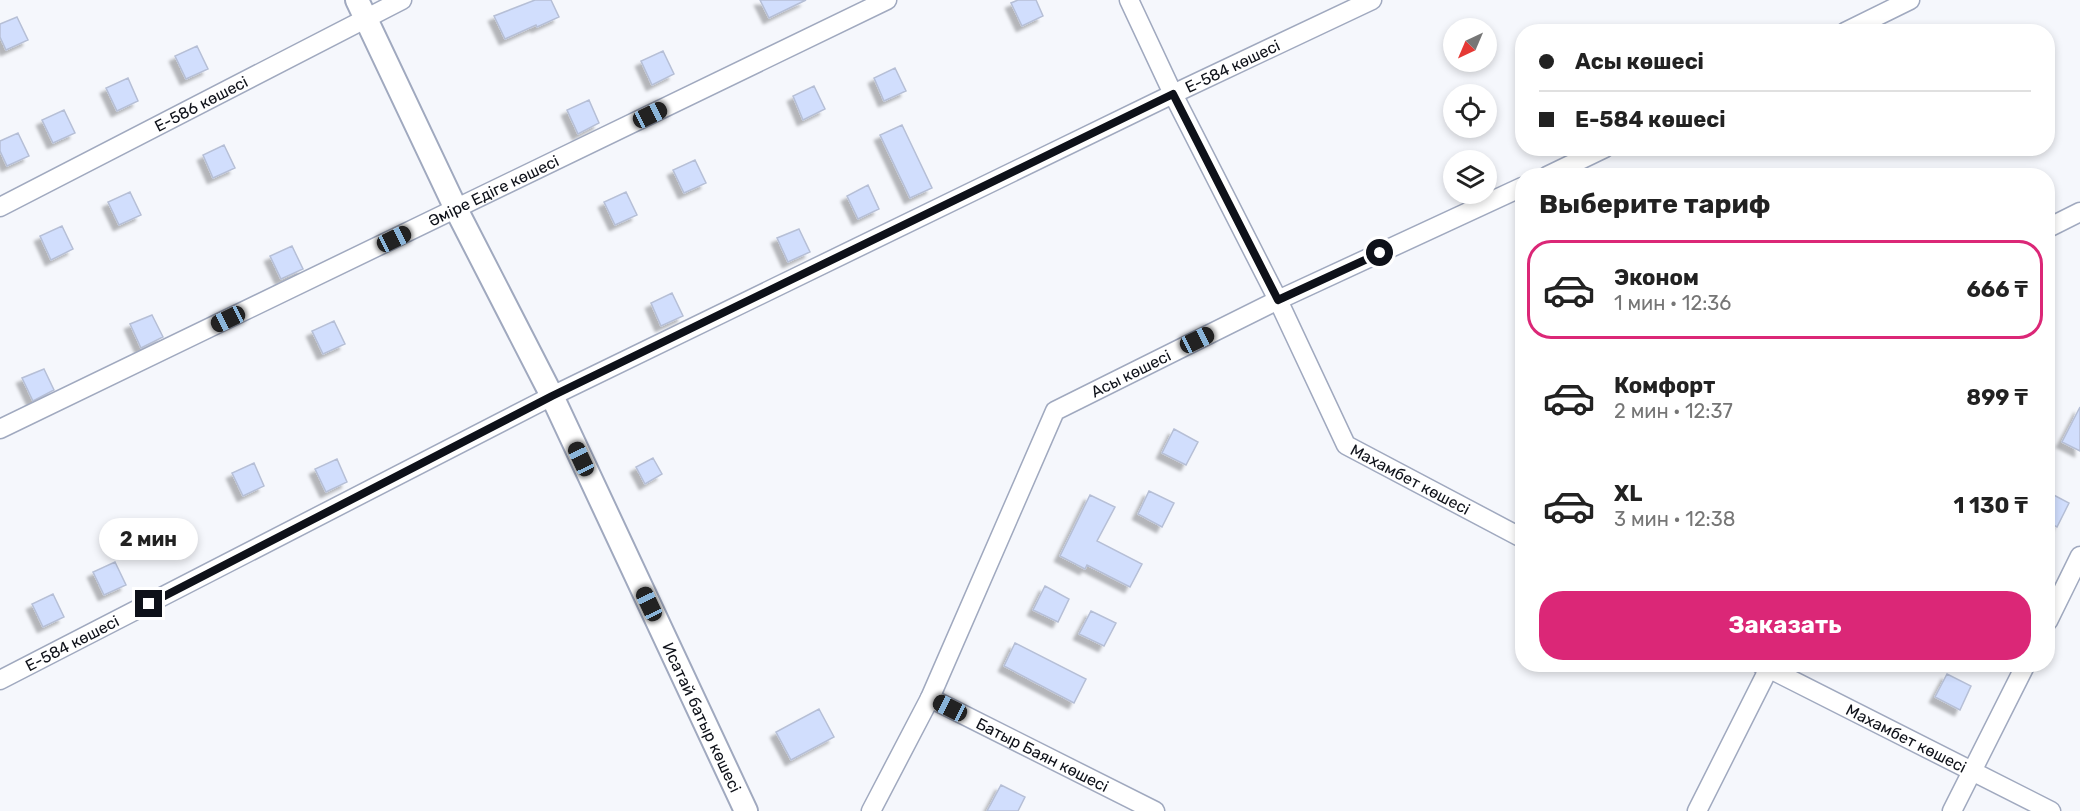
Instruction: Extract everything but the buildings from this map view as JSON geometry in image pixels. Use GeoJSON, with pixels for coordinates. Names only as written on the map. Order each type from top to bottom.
{"type":"FeatureCollection","features":[{"type":"Feature","properties":{"kind":"street","name":"Е-586 көшесі"},"geometry":{"type":"LineString","coordinates":[[0,207],[362,9],[402,0]]}},
{"type":"Feature","properties":{"kind":"street","name":"Әміре Едіге көшесі"},"geometry":{"type":"LineString","coordinates":[[0,429],[887,0]]}},
{"type":"Feature","properties":{"kind":"street","name":"Махамбет көшесі"},"geometry":{"type":"LineString","coordinates":[[1129,0],[1173,94],[1278,300],[1346,444],[1515,534]]}},
{"type":"Feature","properties":{"kind":"street","name":"Е-584 көшесі"},"geometry":{"type":"LineString","coordinates":[[0,680],[552,396],[1173,94],[1372,0]]}},
{"type":"Feature","properties":{"kind":"street"},"geometry":{"type":"LineString","coordinates":[[1861,24],[1910,0]]}},
{"type":"Feature","properties":{"kind":"street","name":"Исатай батыр көшесі"},"geometry":{"type":"LineString","coordinates":[[362,9],[456,209],[552,396],[746,811]]}},
{"type":"Feature","properties":{"kind":"street"},"geometry":{"type":"LineString","coordinates":[[1564,168],[1589,156]]}},
{"type":"Feature","properties":{"kind":"street","name":"Асы көшесі"},"geometry":{"type":"LineString","coordinates":[[871,811],[930,698],[1055,411],[1278,300],[1515,190]]}},
{"type":"Feature","properties":{"kind":"street"},"geometry":{"type":"LineString","coordinates":[[2055,224],[2080,212]]}},
{"type":"Feature","properties":{"kind":"street"},"geometry":{"type":"LineString","coordinates":[[2055,607],[2080,556]]}},
{"type":"Feature","properties":{"kind":"street"},"geometry":{"type":"LineString","coordinates":[[1697,811],[1764,672]]}},
{"type":"Feature","properties":{"kind":"street","name":"Махамбет көшесі"},"geometry":{"type":"LineString","coordinates":[[1779,672],[2051,811]]}},
{"type":"Feature","properties":{"kind":"street"},"geometry":{"type":"LineString","coordinates":[[1952,811],[2021,672]]}},
{"type":"Feature","properties":{"kind":"street","name":"Батыр Баян көшесі"},"geometry":{"type":"LineString","coordinates":[[930,698],[1155,811]]}},
{"type":"Feature","properties":{"kind":"route"},"geometry":{"type":"LineString","coordinates":[[149,604],[552,396],[1173,94],[1278,300],[1380,253]]}}]}
